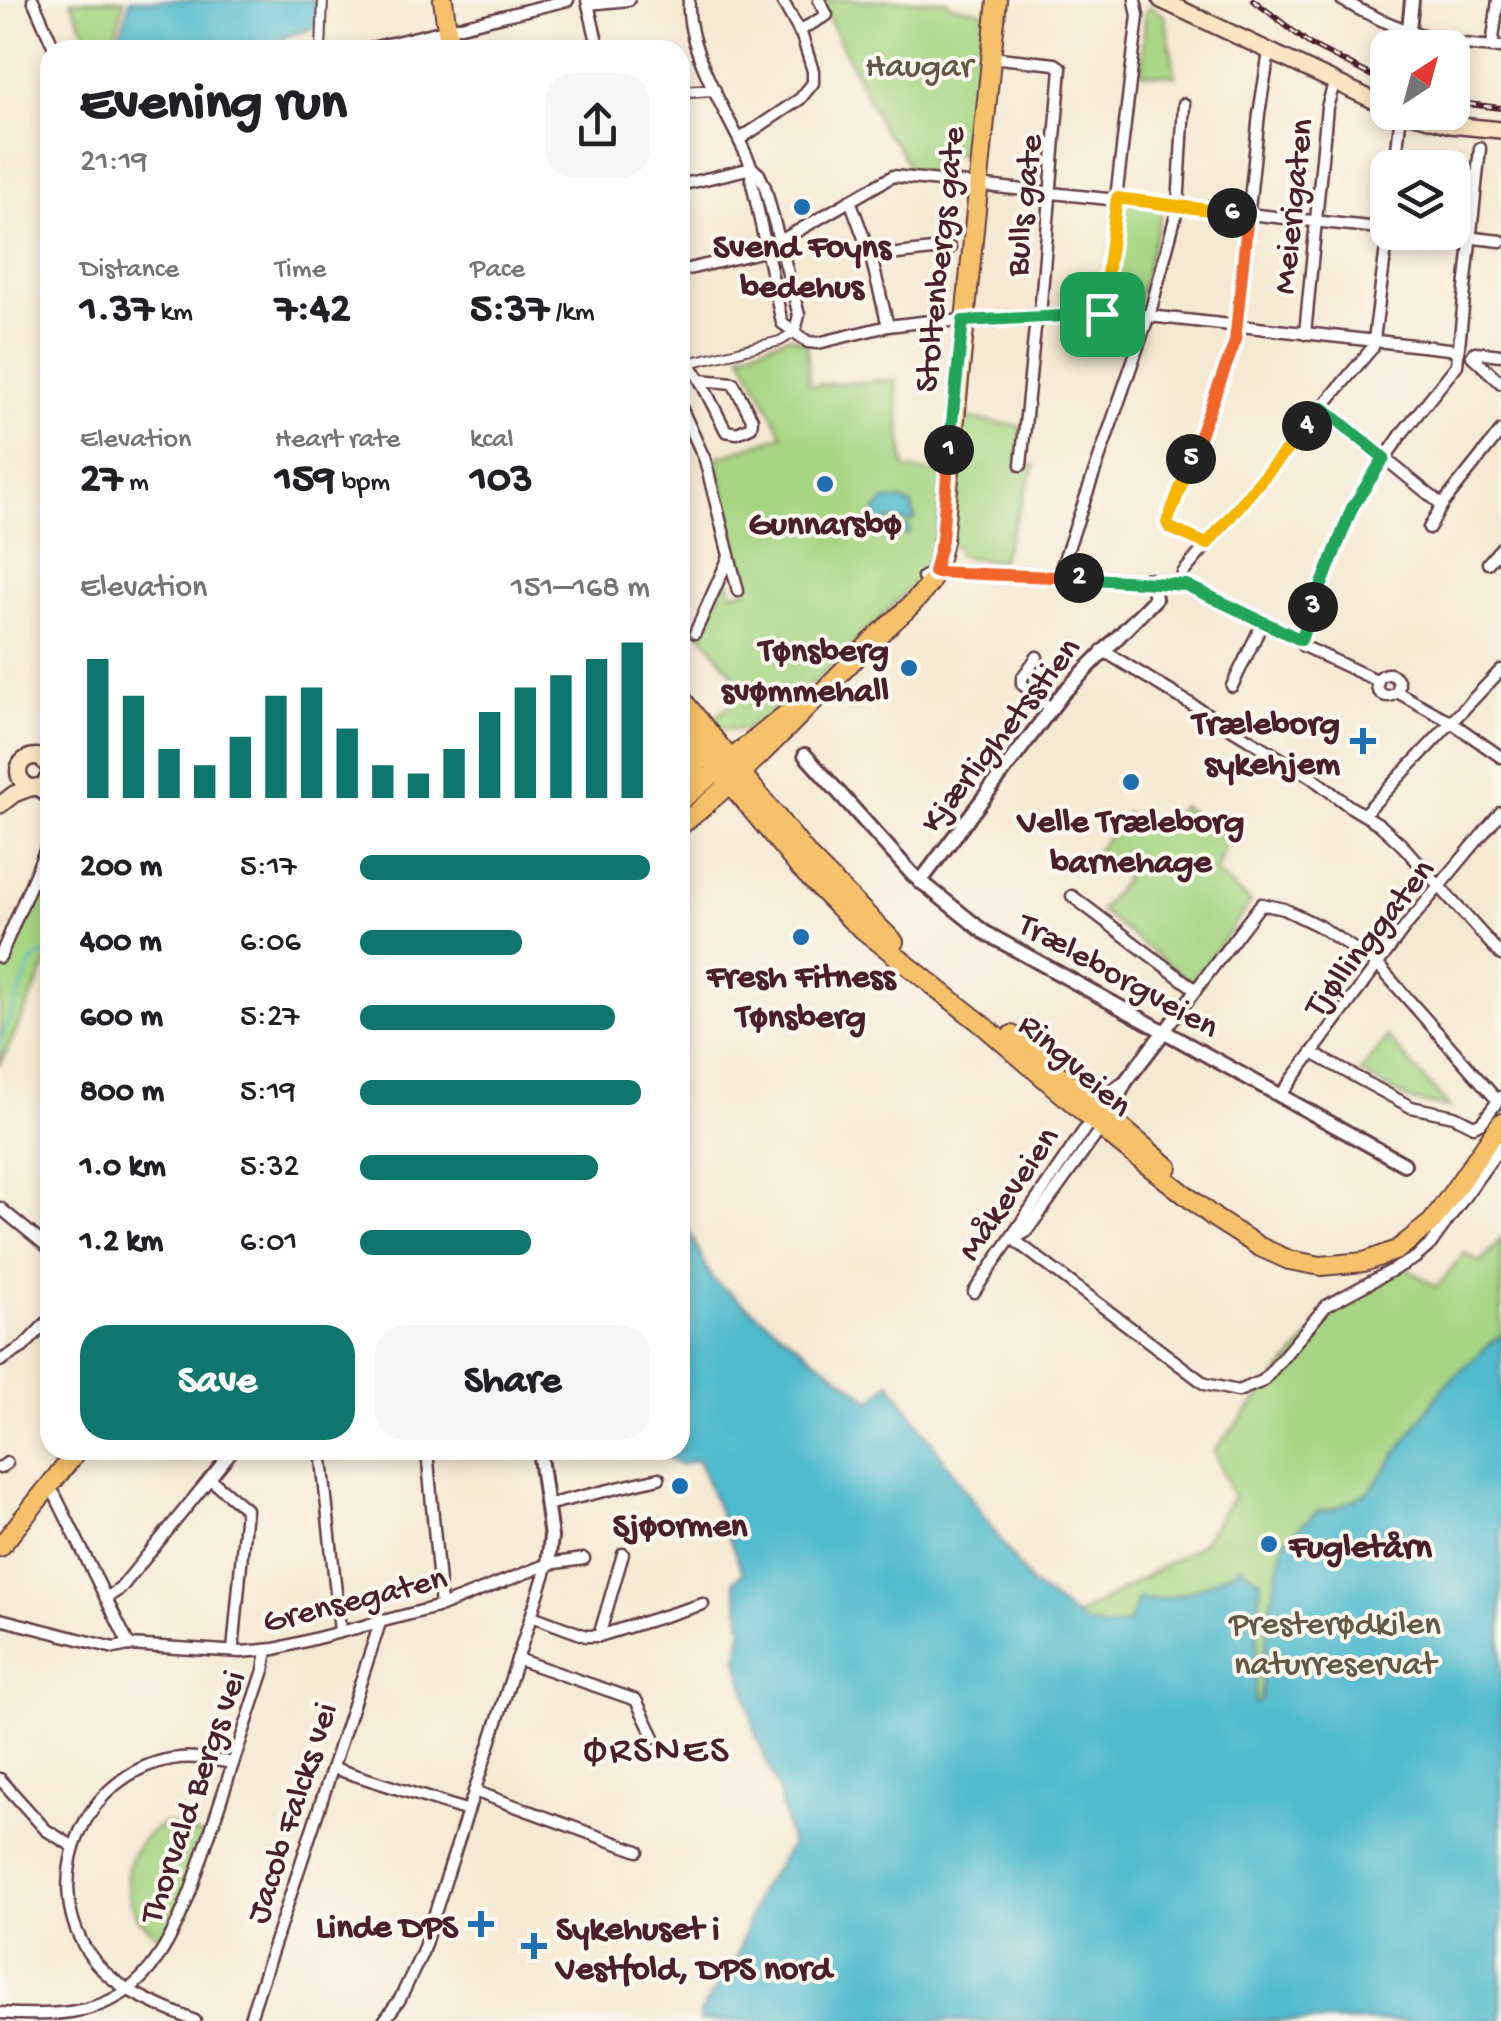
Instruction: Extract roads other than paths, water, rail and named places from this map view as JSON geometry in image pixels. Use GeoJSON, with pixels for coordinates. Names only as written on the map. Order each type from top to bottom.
{"type":"FeatureCollection","features":[{"type":"Feature","properties":{"kind":"main road"},"geometry":{"type":"LineString","coordinates":[[434,0],[441,38]]}},
{"type":"Feature","properties":{"kind":"main road"},"geometry":{"type":"LineString","coordinates":[[441,38],[443,0]]}},
{"type":"Feature","properties":{"kind":"main road","name":"Stoltenbergs gate"},"geometry":{"type":"LineString","coordinates":[[731,771],[820,698],[922,593],[942,545],[997,0]]}},
{"type":"Feature","properties":{"kind":"main road"},"geometry":{"type":"LineString","coordinates":[[1160,0],[1370,99]]}},
{"type":"Feature","properties":{"kind":"main road"},"geometry":{"type":"LineString","coordinates":[[1470,126],[1501,130]]}},
{"type":"Feature","properties":{"kind":"main road","name":"Stoltenbergs gate"},"geometry":{"type":"LineString","coordinates":[[731,771],[762,734],[861,652]]}},
{"type":"Feature","properties":{"kind":"main road"},"geometry":{"type":"LineString","coordinates":[[694,732],[762,734]]}},
{"type":"Feature","properties":{"kind":"main road"},"geometry":{"type":"LineString","coordinates":[[694,732],[731,771]]}},
{"type":"Feature","properties":{"kind":"main road"},"geometry":{"type":"LineString","coordinates":[[690,784],[696,767],[694,732]]}},
{"type":"Feature","properties":{"kind":"main road"},"geometry":{"type":"LineString","coordinates":[[0,795],[26,757],[40,770]]}},
{"type":"Feature","properties":{"kind":"main road"},"geometry":{"type":"LineString","coordinates":[[17,771],[20,782],[40,775]]}},
{"type":"Feature","properties":{"kind":"main road"},"geometry":{"type":"LineString","coordinates":[[690,794],[731,771]]}},
{"type":"Feature","properties":{"kind":"main road"},"geometry":{"type":"LineString","coordinates":[[690,818],[731,771]]}},
{"type":"Feature","properties":{"kind":"main road"},"geometry":{"type":"LineString","coordinates":[[690,806],[731,771]]}},
{"type":"Feature","properties":{"kind":"main road","name":"Ringveien"},"geometry":{"type":"LineString","coordinates":[[731,771],[752,809],[799,867],[852,921],[1100,1118]]}},
{"type":"Feature","properties":{"kind":"main road","name":"Ringveien"},"geometry":{"type":"LineString","coordinates":[[731,771],[823,873],[892,940],[1232,1230],[1260,1247],[1298,1262],[1342,1266],[1387,1254],[1426,1229],[1501,1123]]}},
{"type":"Feature","properties":{"kind":"main road"},"geometry":{"type":"LineString","coordinates":[[0,804],[40,777]]}},
{"type":"Feature","properties":{"kind":"main road"},"geometry":{"type":"LineString","coordinates":[[700,810],[724,804],[752,809]]}},
{"type":"Feature","properties":{"kind":"main road"},"geometry":{"type":"LineString","coordinates":[[0,1547],[58,1460]]}},
{"type":"Feature","properties":{"kind":"main road"},"geometry":{"type":"LineString","coordinates":[[0,1530],[68,1460]]}},
{"type":"Feature","properties":{"kind":"street"},"geometry":{"type":"LineString","coordinates":[[33,0],[51,40]]}},
{"type":"Feature","properties":{"kind":"street"},"geometry":{"type":"LineString","coordinates":[[322,40],[324,0]]}},
{"type":"Feature","properties":{"kind":"street"},"geometry":{"type":"LineString","coordinates":[[441,38],[568,0]]}},
{"type":"Feature","properties":{"kind":"street"},"geometry":{"type":"LineString","coordinates":[[596,40],[588,2],[629,0]]}},
{"type":"Feature","properties":{"kind":"street"},"geometry":{"type":"LineString","coordinates":[[689,0],[694,41],[752,168],[765,187],[799,315],[796,331],[780,342],[690,363]]}},
{"type":"Feature","properties":{"kind":"street"},"geometry":{"type":"LineString","coordinates":[[740,139],[800,100],[813,83],[814,71],[782,0]]}},
{"type":"Feature","properties":{"kind":"street"},"geometry":{"type":"LineString","coordinates":[[799,31],[827,15],[820,0]]}},
{"type":"Feature","properties":{"kind":"street"},"geometry":{"type":"LineString","coordinates":[[752,168],[782,323],[808,342],[888,326],[1102,314],[1138,16],[1136,0]]}},
{"type":"Feature","properties":{"kind":"street"},"geometry":{"type":"LineString","coordinates":[[1342,0],[1407,30]]}},
{"type":"Feature","properties":{"kind":"street"},"geometry":{"type":"LineString","coordinates":[[1409,30],[1412,0]]}},
{"type":"Feature","properties":{"kind":"street"},"geometry":{"type":"LineString","coordinates":[[1470,44],[1496,47],[1498,0]]}},
{"type":"Feature","properties":{"kind":"street"},"geometry":{"type":"LineString","coordinates":[[1207,544],[1170,528],[1167,523],[1229,361],[1237,328],[1269,52]]}},
{"type":"Feature","properties":{"kind":"street","name":"Bulls gate"},"geometry":{"type":"LineString","coordinates":[[990,58],[1062,68],[1040,315],[1035,328],[1021,465]]}},
{"type":"Feature","properties":{"kind":"street","name":"Meierigaten"},"geometry":{"type":"LineString","coordinates":[[1305,334],[1328,107],[1334,84]]}},
{"type":"Feature","properties":{"kind":"street"},"geometry":{"type":"LineString","coordinates":[[690,91],[715,90]]}},
{"type":"Feature","properties":{"kind":"street"},"geometry":{"type":"LineString","coordinates":[[1058,577],[1148,316],[1178,206],[1184,104]]}},
{"type":"Feature","properties":{"kind":"street"},"geometry":{"type":"LineString","coordinates":[[1480,148],[1470,238],[1501,241]]}},
{"type":"Feature","properties":{"kind":"street"},"geometry":{"type":"LineString","coordinates":[[690,183],[752,168]]}},
{"type":"Feature","properties":{"kind":"street"},"geometry":{"type":"LineString","coordinates":[[690,268],[767,249],[894,176],[1370,229]]}},
{"type":"Feature","properties":{"kind":"street"},"geometry":{"type":"LineString","coordinates":[[850,200],[888,326]]}},
{"type":"Feature","properties":{"kind":"street"},"geometry":{"type":"LineString","coordinates":[[870,257],[950,248]]}},
{"type":"Feature","properties":{"kind":"street"},"geometry":{"type":"LineString","coordinates":[[1183,573],[1367,356],[1375,342],[1386,250]]}},
{"type":"Feature","properties":{"kind":"street"},"geometry":{"type":"LineString","coordinates":[[1469,250],[1455,368],[1362,492],[1340,535],[1301,640],[1303,646],[1378,681],[1386,675],[1395,678],[1396,692],[1451,722],[1501,756]]}},
{"type":"Feature","properties":{"kind":"street"},"geometry":{"type":"LineString","coordinates":[[1148,316],[1458,350]]}},
{"type":"Feature","properties":{"kind":"street"},"geometry":{"type":"LineString","coordinates":[[1501,355],[1472,354],[1475,362],[1501,383]]}},
{"type":"Feature","properties":{"kind":"street"},"geometry":{"type":"LineString","coordinates":[[690,370],[700,380],[728,433],[751,427],[752,418],[732,383],[700,380]]}},
{"type":"Feature","properties":{"kind":"street"},"geometry":{"type":"LineString","coordinates":[[1323,408],[1442,505]]}},
{"type":"Feature","properties":{"kind":"street"},"geometry":{"type":"LineString","coordinates":[[690,427],[705,460],[738,591]]}},
{"type":"Feature","properties":{"kind":"street"},"geometry":{"type":"LineString","coordinates":[[1429,528],[1442,505],[1501,431]]}},
{"type":"Feature","properties":{"kind":"street"},"geometry":{"type":"LineString","coordinates":[[1488,563],[1501,548]]}},
{"type":"Feature","properties":{"kind":"street"},"geometry":{"type":"LineString","coordinates":[[695,633],[730,556]]}},
{"type":"Feature","properties":{"kind":"street"},"geometry":{"type":"LineString","coordinates":[[928,575],[1147,580],[1186,585],[1301,640]]}},
{"type":"Feature","properties":{"kind":"street","name":"Kjærlighetsstien"},"geometry":{"type":"LineString","coordinates":[[920,882],[1050,708],[1155,599],[1153,586],[1147,580]]}},
{"type":"Feature","properties":{"kind":"street"},"geometry":{"type":"LineString","coordinates":[[1232,686],[1263,622]]}},
{"type":"Feature","properties":{"kind":"street"},"geometry":{"type":"LineString","coordinates":[[1102,650],[1311,776],[1391,834],[1499,949]]}},
{"type":"Feature","properties":{"kind":"street"},"geometry":{"type":"LineString","coordinates":[[1037,657],[1022,684],[1050,708]]}},
{"type":"Feature","properties":{"kind":"street"},"geometry":{"type":"LineString","coordinates":[[1364,814],[1501,670]]}},
{"type":"Feature","properties":{"kind":"street","name":"Træleborgveien"},"geometry":{"type":"LineString","coordinates":[[805,754],[920,882],[1003,945],[1404,1164]]}},
{"type":"Feature","properties":{"kind":"street","name":"Tjøllinggaten"},"geometry":{"type":"LineString","coordinates":[[1280,1096],[1377,964],[1501,812]]}},
{"type":"Feature","properties":{"kind":"street"},"geometry":{"type":"LineString","coordinates":[[0,957],[40,863]]}},
{"type":"Feature","properties":{"kind":"street"},"geometry":{"type":"LineString","coordinates":[[1072,896],[1196,990]]}},
{"type":"Feature","properties":{"kind":"street","name":"Måkeveien"},"geometry":{"type":"LineString","coordinates":[[974,1292],[1013,1239],[1026,1232],[1100,1118],[1113,1091],[1126,1081],[1261,904],[1284,909],[1319,926],[1377,964],[1500,1099]]}},
{"type":"Feature","properties":{"kind":"street"},"geometry":{"type":"LineString","coordinates":[[1312,1054],[1411,1107],[1454,1116],[1474,1126],[1500,1099]]}},
{"type":"Feature","properties":{"kind":"street"},"geometry":{"type":"LineString","coordinates":[[1013,1239],[1205,1384],[1238,1392],[1267,1378],[1326,1306],[1416,1258],[1430,1246],[1501,1146]]}},
{"type":"Feature","properties":{"kind":"street"},"geometry":{"type":"LineString","coordinates":[[0,1208],[40,1241]]}},
{"type":"Feature","properties":{"kind":"street"},"geometry":{"type":"LineString","coordinates":[[0,1361],[23,1348],[40,1330]]}},
{"type":"Feature","properties":{"kind":"street"},"geometry":{"type":"LineString","coordinates":[[106,1598],[120,1590],[225,1460]]}},
{"type":"Feature","properties":{"kind":"street"},"geometry":{"type":"LineString","coordinates":[[322,1460],[340,1632]]}},
{"type":"Feature","properties":{"kind":"street"},"geometry":{"type":"LineString","coordinates":[[428,1460],[441,1606]]}},
{"type":"Feature","properties":{"kind":"street"},"geometry":{"type":"LineString","coordinates":[[384,2021],[400,1999],[422,1953],[548,1564],[551,1547],[540,1460]]}},
{"type":"Feature","properties":{"kind":"street"},"geometry":{"type":"LineString","coordinates":[[546,1506],[659,1478]]}},
{"type":"Feature","properties":{"kind":"street"},"geometry":{"type":"LineString","coordinates":[[210,1479],[246,1509],[233,1651]]}},
{"type":"Feature","properties":{"kind":"street"},"geometry":{"type":"LineString","coordinates":[[42,1486],[55,1495],[129,1645]]}},
{"type":"Feature","properties":{"kind":"street"},"geometry":{"type":"LineString","coordinates":[[599,1636],[623,1554]]}},
{"type":"Feature","properties":{"kind":"street","name":"Grensegaten"},"geometry":{"type":"LineString","coordinates":[[0,1619],[103,1646],[266,1650],[441,1606],[548,1564],[584,1559]]}},
{"type":"Feature","properties":{"kind":"street"},"geometry":{"type":"LineString","coordinates":[[532,1616],[586,1636],[599,1636],[704,1604]]}},
{"type":"Feature","properties":{"kind":"street","name":"Jacob Falcks vei"},"geometry":{"type":"LineString","coordinates":[[249,2021],[382,1620]]}},
{"type":"Feature","properties":{"kind":"street","name":"Thorvald Bergs vei"},"geometry":{"type":"LineString","coordinates":[[0,2014],[68,2016],[101,2008],[130,1991],[155,1964],[179,1922],[264,1670],[266,1650]]}},
{"type":"Feature","properties":{"kind":"street"},"geometry":{"type":"LineString","coordinates":[[517,1659],[636,1700],[654,1737]]}},
{"type":"Feature","properties":{"kind":"street"},"geometry":{"type":"LineString","coordinates":[[195,2021],[130,1991],[96,1962],[78,1931],[68,1894],[68,1872],[85,1820],[102,1796],[140,1769],[177,1758],[233,1763]]}},
{"type":"Feature","properties":{"kind":"street"},"geometry":{"type":"LineString","coordinates":[[333,1768],[468,1811]]}},
{"type":"Feature","properties":{"kind":"street"},"geometry":{"type":"LineString","coordinates":[[0,1779],[46,1830],[74,1847]]}},
{"type":"Feature","properties":{"kind":"street"},"geometry":{"type":"LineString","coordinates":[[474,1792],[638,1851]]}},
{"type":"Feature","properties":{"kind":"water"},"geometry":{"type":"Polygon","coordinates":[[[130,0],[317,0],[317,27],[283,40],[119,40],[130,0]]]}},
{"type":"Feature","properties":{"kind":"water"},"geometry":{"type":"Polygon","coordinates":[[[886,500],[912,505],[915,519],[911,522],[889,519],[885,524],[909,527],[907,535],[879,530],[875,512],[886,500]]]}},
{"type":"Feature","properties":{"kind":"water"},"geometry":{"type":"Polygon","coordinates":[[[690,1233],[713,1280],[872,1401],[890,1382],[1031,1584],[1084,1623],[1105,1628],[1129,1623],[1138,1599],[1178,1595],[1241,1566],[1261,1580],[1254,1704],[1260,1701],[1269,1612],[1285,1540],[1317,1512],[1336,1508],[1370,1491],[1445,1385],[1501,1334],[1501,2021],[699,2021],[700,2013],[736,1959],[758,1892],[791,1846],[778,1790],[756,1735],[738,1659],[743,1626],[734,1580],[743,1573],[698,1460],[679,1465],[672,1460],[690,1460],[690,1233]]]}},
{"type":"Feature","properties":{"kind":"waterway"},"geometry":{"type":"LineString","coordinates":[[0,1042],[32,962],[40,956]]}},
{"type":"Feature","properties":{"kind":"railway"},"geometry":{"type":"LineString","coordinates":[[1253,0],[1311,45],[1370,75]]}},
{"type":"Feature","properties":{"kind":"railway"},"geometry":{"type":"LineString","coordinates":[[1470,104],[1501,108]]}},
{"type":"Feature","properties":{"kind":"place","name":"Svend Foyns bedehus"},"geometry":{"type":"Point","coordinates":[802,207]}},
{"type":"Feature","properties":{"kind":"place","name":"Gunnarsbø"},"geometry":{"type":"Point","coordinates":[825,484]}},
{"type":"Feature","properties":{"kind":"place","name":"Tønsberg svømmehall"},"geometry":{"type":"Point","coordinates":[909,668]}},
{"type":"Feature","properties":{"kind":"place","name":"Træleborg sykehjem"},"geometry":{"type":"Point","coordinates":[1363,741]}},
{"type":"Feature","properties":{"kind":"place","name":"Velle Træleborg barnehage"},"geometry":{"type":"Point","coordinates":[1131,782]}},
{"type":"Feature","properties":{"kind":"place","name":"Fresh Fitness Tønsberg"},"geometry":{"type":"Point","coordinates":[801,937]}},
{"type":"Feature","properties":{"kind":"place","name":"Sjøormen"},"geometry":{"type":"Point","coordinates":[680,1486]}},
{"type":"Feature","properties":{"kind":"place","name":"Fugletårn"},"geometry":{"type":"Point","coordinates":[1269,1544]}},
{"type":"Feature","properties":{"kind":"place","name":"Linde DPS"},"geometry":{"type":"Point","coordinates":[481,1924]}},
{"type":"Feature","properties":{"kind":"place","name":"Sykehuset i Vestfold, DPS nord"},"geometry":{"type":"Point","coordinates":[534,1946]}},
{"type":"Feature","properties":{"kind":"district","name":"ØRSNES"},"geometry":{"type":"Point","coordinates":[657,1746]}},
{"type":"Feature","properties":{"kind":"park label","name":"Haugar"},"geometry":{"type":"Point","coordinates":[919,63]}},
{"type":"Feature","properties":{"kind":"park label","name":"Presterødkilen naturreservat"},"geometry":{"type":"Point","coordinates":[1335,1641]}}]}
